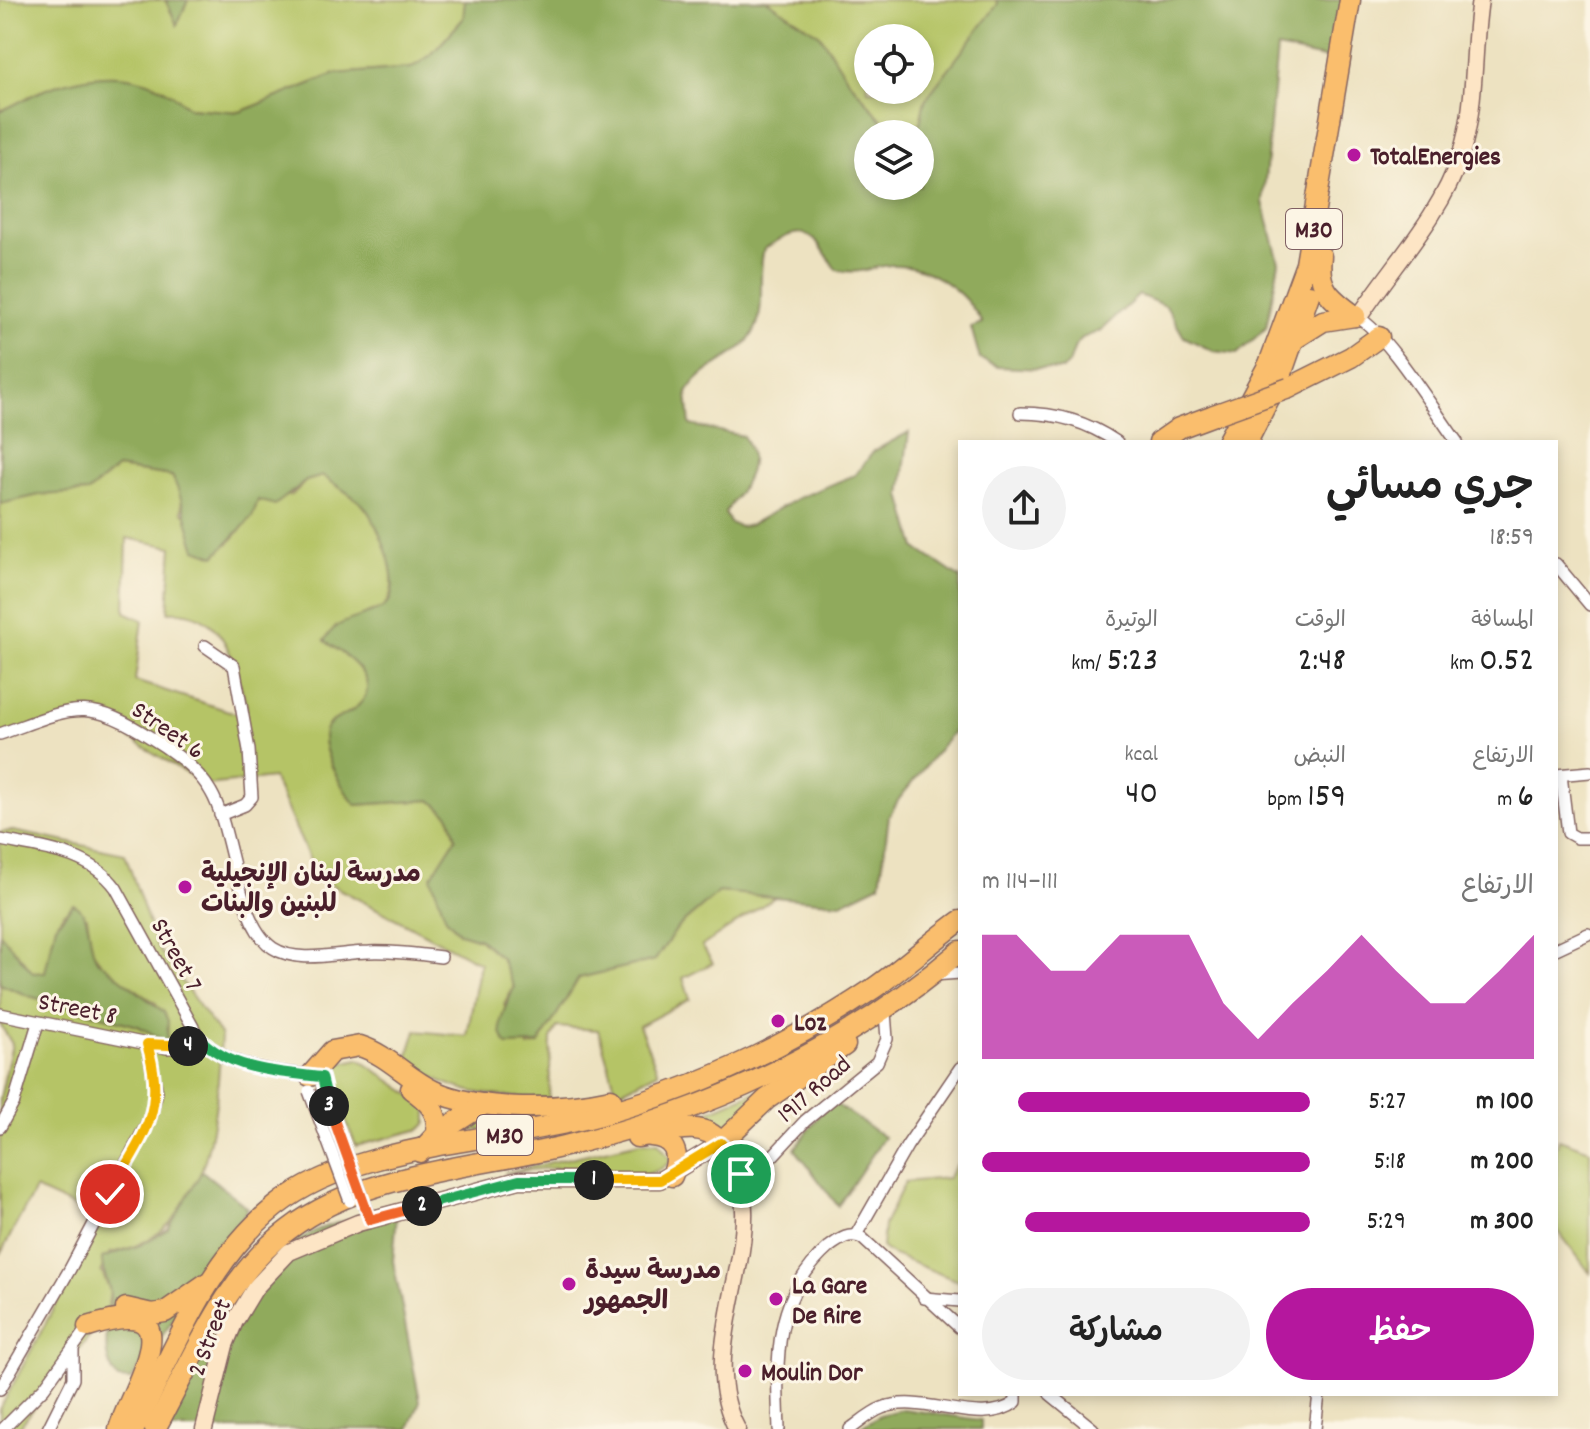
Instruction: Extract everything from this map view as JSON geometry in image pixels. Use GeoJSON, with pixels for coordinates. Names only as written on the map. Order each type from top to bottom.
{"type":"FeatureCollection","features":[{"type":"Feature","properties":{"kind":"highway","name":"M30"},"geometry":{"type":"LineString","coordinates":[[1228,440],[1269,364],[1306,264],[1350,0]]}},
{"type":"Feature","properties":{"kind":"highway","name":"M30"},"geometry":{"type":"LineString","coordinates":[[1248,440],[1296,338],[1321,256],[1362,0]]}},
{"type":"Feature","properties":{"kind":"highway"},"geometry":{"type":"LineString","coordinates":[[1321,256],[1319,272],[1323,289],[1357,316]]}},
{"type":"Feature","properties":{"kind":"highway"},"geometry":{"type":"LineString","coordinates":[[1296,338],[1323,321],[1357,316]]}},
{"type":"Feature","properties":{"kind":"highway"},"geometry":{"type":"LineString","coordinates":[[1162,440],[1179,428],[1289,388],[1342,362],[1379,337]]}},
{"type":"Feature","properties":{"kind":"highway","name":"M30"},"geometry":{"type":"LineString","coordinates":[[134,1429],[214,1278],[245,1235],[294,1194],[362,1163],[599,1115],[716,1075],[784,1043],[854,1000],[958,922]]}},
{"type":"Feature","properties":{"kind":"highway","name":"M30"},"geometry":{"type":"LineString","coordinates":[[155,1429],[232,1290],[258,1256],[296,1224],[324,1207],[387,1184],[637,1128],[715,1098],[876,1018],[958,953]]}},
{"type":"Feature","properties":{"kind":"highway"},"geometry":{"type":"LineString","coordinates":[[566,1146],[699,1129],[713,1133],[721,1143],[767,1099],[827,1060],[876,1018]]}},
{"type":"Feature","properties":{"kind":"highway"},"geometry":{"type":"LineString","coordinates":[[316,1083],[332,1051],[360,1046],[432,1090],[484,1104],[588,1104],[685,1076],[716,1075]]}},
{"type":"Feature","properties":{"kind":"highway"},"geometry":{"type":"LineString","coordinates":[[316,1083],[339,1059],[352,1056],[367,1059],[429,1103],[437,1119],[437,1134]]}},
{"type":"Feature","properties":{"kind":"highway"},"geometry":{"type":"LineString","coordinates":[[420,1152],[437,1134],[484,1104]]}},
{"type":"Feature","properties":{"kind":"highway"},"geometry":{"type":"LineString","coordinates":[[647,1136],[666,1139],[674,1147],[677,1162],[672,1176]]}},
{"type":"Feature","properties":{"kind":"highway"},"geometry":{"type":"LineString","coordinates":[[88,1327],[103,1313],[117,1308],[152,1314],[165,1312],[214,1278]]}},
{"type":"Feature","properties":{"kind":"highway"},"geometry":{"type":"LineString","coordinates":[[88,1327],[129,1317],[145,1327],[150,1340],[148,1365],[119,1429]]}},
{"type":"Feature","properties":{"kind":"main road"},"geometry":{"type":"LineString","coordinates":[[1357,316],[1443,194],[1460,158],[1473,92],[1480,0]]}},
{"type":"Feature","properties":{"kind":"main road"},"geometry":{"type":"LineString","coordinates":[[721,1143],[735,1162],[744,1187],[744,1228],[728,1304],[724,1355],[727,1396],[737,1429]]}},
{"type":"Feature","properties":{"kind":"main road","name":"2 Street"},"geometry":{"type":"LineString","coordinates":[[204,1429],[225,1345],[255,1288],[289,1252],[364,1221],[519,1180],[649,1181],[672,1176],[721,1143]]}},
{"type":"Feature","properties":{"kind":"street"},"geometry":{"type":"LineString","coordinates":[[1357,316],[1379,337],[1456,440]]}},
{"type":"Feature","properties":{"kind":"street"},"geometry":{"type":"LineString","coordinates":[[1020,413],[1045,413],[1090,424],[1114,440]]}},
{"type":"Feature","properties":{"kind":"street"},"geometry":{"type":"LineString","coordinates":[[1558,566],[1590,605]]}},
{"type":"Feature","properties":{"kind":"street"},"geometry":{"type":"LineString","coordinates":[[205,646],[234,666],[249,750],[252,797],[245,805],[220,815]]}},
{"type":"Feature","properties":{"kind":"street","name":"Street 6"},"geometry":{"type":"LineString","coordinates":[[0,734],[68,709],[103,713],[127,723],[181,760],[212,793],[245,901],[260,934],[272,947],[298,955],[370,952],[441,957]]}},
{"type":"Feature","properties":{"kind":"street"},"geometry":{"type":"LineString","coordinates":[[1590,772],[1558,775],[1568,833],[1577,838],[1590,838]]}},
{"type":"Feature","properties":{"kind":"street","name":"Street 7"},"geometry":{"type":"LineString","coordinates":[[0,840],[80,860],[106,875],[199,1038],[212,1051],[235,1062],[316,1083]]}},
{"type":"Feature","properties":{"kind":"street"},"geometry":{"type":"LineString","coordinates":[[1558,948],[1588,934]]}},
{"type":"Feature","properties":{"kind":"street"},"geometry":{"type":"LineString","coordinates":[[932,975],[958,973]]}},
{"type":"Feature","properties":{"kind":"street","name":"Street 8"},"geometry":{"type":"LineString","coordinates":[[0,1014],[178,1048],[199,1038]]}},
{"type":"Feature","properties":{"kind":"street","name":"1917 Road"},"geometry":{"type":"LineString","coordinates":[[744,1187],[805,1121],[877,1062],[887,1039],[876,1018]]}},
{"type":"Feature","properties":{"kind":"street"},"geometry":{"type":"LineString","coordinates":[[0,1127],[14,1102],[38,1023]]}},
{"type":"Feature","properties":{"kind":"street","name":"Street 8"},"geometry":{"type":"LineString","coordinates":[[0,1389],[70,1269],[150,1118],[157,1092],[147,1044]]}},
{"type":"Feature","properties":{"kind":"street"},"geometry":{"type":"LineString","coordinates":[[779,1429],[779,1366],[790,1297],[812,1261],[839,1240],[856,1235],[907,1146],[958,1071]]}},
{"type":"Feature","properties":{"kind":"street"},"geometry":{"type":"LineString","coordinates":[[316,1083],[364,1221]]}},
{"type":"Feature","properties":{"kind":"street"},"geometry":{"type":"LineString","coordinates":[[856,1235],[875,1248],[958,1326]]}},
{"type":"Feature","properties":{"kind":"street"},"geometry":{"type":"LineString","coordinates":[[924,1297],[958,1301]]}},
{"type":"Feature","properties":{"kind":"street"},"geometry":{"type":"LineString","coordinates":[[3,1429],[44,1388],[88,1327]]}},
{"type":"Feature","properties":{"kind":"street"},"geometry":{"type":"LineString","coordinates":[[48,1429],[73,1379],[73,1347]]}},
{"type":"Feature","properties":{"kind":"street"},"geometry":{"type":"LineString","coordinates":[[850,1429],[881,1408],[906,1404],[968,1412],[1005,1411],[1016,1402],[1016,1396]]}},
{"type":"Feature","properties":{"kind":"street"},"geometry":{"type":"LineString","coordinates":[[1052,1396],[1093,1429]]}},
{"type":"Feature","properties":{"kind":"street"},"geometry":{"type":"LineString","coordinates":[[1315,1429],[1319,1396]]}},
{"type":"Feature","properties":{"kind":"green space"},"geometry":{"type":"Polygon","coordinates":[[[0,0],[165,0],[177,24],[188,0],[465,0],[464,18],[431,55],[411,68],[335,74],[240,112],[189,108],[155,85],[118,77],[98,77],[58,85],[0,111],[0,0]]]}},
{"type":"Feature","properties":{"kind":"green space"},"geometry":{"type":"Polygon","coordinates":[[[165,0],[188,0],[177,25],[167,2],[165,0]]]}},
{"type":"Feature","properties":{"kind":"green space"},"geometry":{"type":"Polygon","coordinates":[[[465,0],[766,0],[820,35],[854,86],[854,104],[869,104],[882,120],[854,120],[854,200],[934,200],[934,120],[921,120],[924,104],[934,104],[934,88],[998,4],[996,0],[1349,0],[1338,61],[1277,48],[1263,202],[1279,262],[1266,328],[1237,354],[1213,351],[1184,337],[1166,306],[1139,295],[1100,331],[1082,338],[1075,346],[1069,364],[1062,370],[998,367],[980,359],[971,327],[982,323],[975,312],[956,290],[932,274],[891,265],[860,271],[836,270],[814,239],[800,233],[778,240],[764,249],[757,326],[745,344],[701,376],[687,393],[690,425],[743,436],[749,447],[748,477],[725,513],[730,523],[740,527],[750,525],[798,498],[855,475],[874,451],[909,432],[901,495],[916,548],[958,577],[958,725],[889,816],[880,884],[841,903],[719,892],[678,927],[655,960],[579,978],[539,1044],[507,1045],[501,1023],[514,987],[501,958],[480,939],[460,933],[446,918],[431,877],[456,838],[449,815],[431,800],[356,805],[338,779],[328,756],[324,734],[327,727],[353,710],[363,700],[367,690],[361,671],[325,641],[329,633],[342,623],[382,608],[390,600],[393,588],[383,541],[363,505],[323,476],[306,481],[275,505],[258,500],[252,517],[215,556],[196,549],[172,476],[117,468],[88,492],[39,495],[0,504],[0,111],[39,92],[79,79],[118,76],[155,85],[189,108],[240,112],[335,74],[411,68],[431,55],[463,19],[465,0]]]}},
{"type":"Feature","properties":{"kind":"green space"},"geometry":{"type":"Polygon","coordinates":[[[766,0],[996,0],[998,4],[934,88],[934,24],[854,24],[854,86],[820,35],[766,0]]]}},
{"type":"Feature","properties":{"kind":"green space"},"geometry":{"type":"Polygon","coordinates":[[[869,104],[924,104],[921,120],[882,120],[869,104]]]}},
{"type":"Feature","properties":{"kind":"green space"},"geometry":{"type":"Polygon","coordinates":[[[117,468],[172,476],[181,493],[182,512],[228,544],[252,517],[258,500],[292,495],[306,481],[323,476],[363,505],[371,515],[389,556],[392,585],[383,608],[372,611],[325,640],[357,666],[368,685],[366,695],[358,706],[328,726],[324,741],[326,751],[356,805],[431,800],[449,815],[456,838],[432,877],[446,918],[460,933],[479,939],[501,958],[514,986],[504,1005],[529,1047],[539,1044],[579,978],[655,960],[678,927],[719,892],[775,897],[702,946],[713,963],[683,978],[690,999],[639,1026],[658,1072],[617,1093],[598,1030],[557,1027],[551,1039],[549,1099],[474,1092],[439,1080],[407,1059],[416,1031],[467,1036],[480,963],[318,878],[273,778],[205,785],[99,719],[72,717],[0,740],[0,504],[39,495],[88,492],[117,468]],[[127,538],[125,612],[143,620],[135,681],[238,714],[247,708],[232,657],[224,642],[203,619],[188,613],[168,612],[172,547],[127,538]]]}},
{"type":"Feature","properties":{"kind":"green space"},"geometry":{"type":"Polygon","coordinates":[[[13,831],[125,854],[157,947],[221,1036],[211,1137],[189,1199],[170,1223],[144,1242],[110,1253],[101,1271],[110,1290],[107,1313],[18,1429],[0,1429],[0,1409],[101,1219],[35,1189],[0,1255],[0,1098],[12,1044],[0,1024],[0,984],[29,996],[138,1026],[167,1042],[156,1003],[106,969],[92,951],[87,917],[64,912],[56,925],[46,972],[33,973],[0,933],[0,832],[13,831]]]}},
{"type":"Feature","properties":{"kind":"green space"},"geometry":{"type":"Polygon","coordinates":[[[73,904],[80,908],[87,921],[97,960],[164,1012],[168,1021],[167,1042],[138,1026],[29,996],[0,984],[0,933],[33,973],[45,972],[56,925],[73,904]]]}},
{"type":"Feature","properties":{"kind":"green space"},"geometry":{"type":"Polygon","coordinates":[[[359,1059],[427,1106],[427,1123],[421,1129],[356,1146],[333,1088],[331,1075],[341,1063],[359,1059]]]}},
{"type":"Feature","properties":{"kind":"green space"},"geometry":{"type":"Polygon","coordinates":[[[778,1082],[721,1130],[704,1121],[686,1121],[778,1082]]]}},
{"type":"Feature","properties":{"kind":"green space"},"geometry":{"type":"Polygon","coordinates":[[[830,1100],[884,1137],[838,1206],[795,1149],[830,1100]]]}},
{"type":"Feature","properties":{"kind":"green space"},"geometry":{"type":"Polygon","coordinates":[[[615,1103],[442,1137],[476,1114],[615,1103]]]}},
{"type":"Feature","properties":{"kind":"green space"},"geometry":{"type":"Polygon","coordinates":[[[1559,1139],[1590,1150],[1590,1273],[1558,1231],[1559,1139]]]}},
{"type":"Feature","properties":{"kind":"green space"},"geometry":{"type":"Polygon","coordinates":[[[640,1142],[658,1142],[671,1160],[649,1173],[635,1175],[561,1168],[504,1173],[640,1142]]]}},
{"type":"Feature","properties":{"kind":"green space"},"geometry":{"type":"Polygon","coordinates":[[[958,1163],[958,1281],[891,1254],[882,1247],[884,1225],[905,1182],[948,1178],[958,1163]]]}},
{"type":"Feature","properties":{"kind":"green space"},"geometry":{"type":"Polygon","coordinates":[[[202,1171],[248,1208],[131,1380],[118,1379],[111,1369],[106,1348],[110,1294],[102,1258],[140,1245],[168,1229],[202,1171]]]}},
{"type":"Feature","properties":{"kind":"green space"},"geometry":{"type":"Polygon","coordinates":[[[397,1214],[393,1261],[420,1401],[409,1429],[152,1429],[219,1313],[244,1282],[272,1255],[306,1235],[347,1221],[397,1214]]]}},
{"type":"Feature","properties":{"kind":"green space"},"geometry":{"type":"Polygon","coordinates":[[[903,1409],[981,1420],[981,1429],[858,1429],[880,1415],[903,1409]]]}},
{"type":"Feature","properties":{"kind":"place","name":"TotalEnergies"},"geometry":{"type":"Point","coordinates":[1354,155]}},
{"type":"Feature","properties":{"kind":"place","name":"مدرسة لبنان الإنجيلية للبنين والبنات"},"geometry":{"type":"Point","coordinates":[185,887]}},
{"type":"Feature","properties":{"kind":"place","name":"Loz"},"geometry":{"type":"Point","coordinates":[778,1021]}},
{"type":"Feature","properties":{"kind":"place","name":"مدرسة سيدة الجمهور"},"geometry":{"type":"Point","coordinates":[569,1284]}},
{"type":"Feature","properties":{"kind":"place","name":"La Gare De Rire"},"geometry":{"type":"Point","coordinates":[776,1299]}},
{"type":"Feature","properties":{"kind":"place","name":"Moulin Dor"},"geometry":{"type":"Point","coordinates":[745,1371]}},
{"type":"Feature","properties":{"kind":"route"},"geometry":{"type":"LineString","coordinates":[[110,1194],[150,1118],[157,1098],[147,1044],[178,1048],[188,1046],[199,1038],[224,1058],[249,1067],[322,1077],[322,1086],[370,1220],[519,1180],[660,1180],[702,1158],[721,1143],[741,1174]]}}]}
